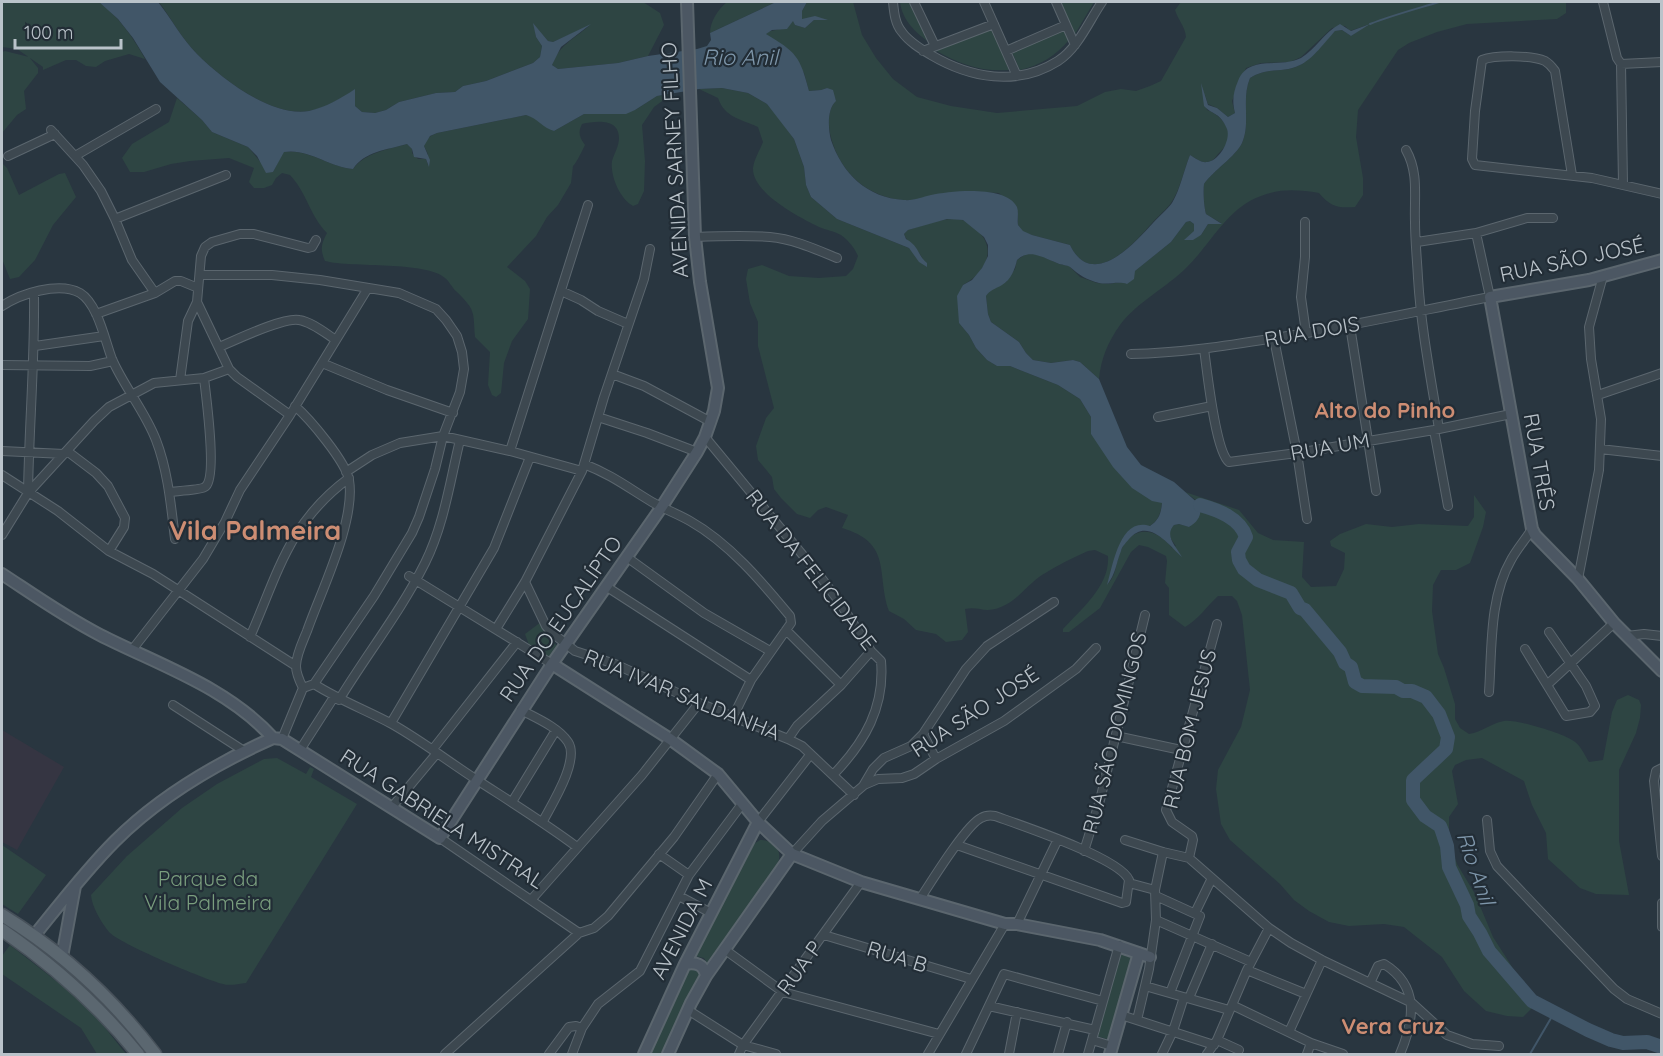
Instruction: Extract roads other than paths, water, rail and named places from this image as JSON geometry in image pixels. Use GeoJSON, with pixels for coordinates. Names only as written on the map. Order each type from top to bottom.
{"type":"FeatureCollection","features":[{"type":"Feature","properties":{"kind":"main road"},"geometry":{"type":"LineString","coordinates":[[2,915],[62,957],[115,1007],[155,1054]]}},
{"type":"Feature","properties":{"kind":"main road"},"geometry":{"type":"LineString","coordinates":[[2,930],[43,959],[74,986],[102,1013],[137,1054]]}},
{"type":"Feature","properties":{"kind":"street","name":"AVENIDA SARNEY FILHO"},"geometry":{"type":"LineString","coordinates":[[687,2],[695,237],[718,388],[711,422]]}},
{"type":"Feature","properties":{"kind":"street"},"geometry":{"type":"LineString","coordinates":[[893,2],[896,20],[902,32],[923,51],[971,73],[998,77],[1017,76],[1050,66],[1064,57],[1075,45],[1101,2]]}},
{"type":"Feature","properties":{"kind":"street"},"geometry":{"type":"LineString","coordinates":[[914,2],[935,46]]}},
{"type":"Feature","properties":{"kind":"street"},"geometry":{"type":"LineString","coordinates":[[984,2],[1017,76]]}},
{"type":"Feature","properties":{"kind":"street"},"geometry":{"type":"LineString","coordinates":[[1056,2],[1075,45]]}},
{"type":"Feature","properties":{"kind":"street"},"geometry":{"type":"LineString","coordinates":[[1603,2],[1617,58],[1622,64],[1623,184]]}},
{"type":"Feature","properties":{"kind":"street"},"geometry":{"type":"LineString","coordinates":[[923,51],[993,24]]}},
{"type":"Feature","properties":{"kind":"street"},"geometry":{"type":"LineString","coordinates":[[1006,51],[1066,25]]}},
{"type":"Feature","properties":{"kind":"street"},"geometry":{"type":"LineString","coordinates":[[1572,175],[1555,71],[1550,64],[1535,58],[1494,57],[1482,60],[1474,111],[1473,163],[1479,167],[1572,175],[1662,194]]}},
{"type":"Feature","properties":{"kind":"street"},"geometry":{"type":"LineString","coordinates":[[1622,64],[1662,62]]}},
{"type":"Feature","properties":{"kind":"street"},"geometry":{"type":"LineString","coordinates":[[75,156],[156,109]]}},
{"type":"Feature","properties":{"kind":"street"},"geometry":{"type":"LineString","coordinates":[[8,156],[53,132],[75,156],[100,191],[115,219],[132,260],[155,293]]}},
{"type":"Feature","properties":{"kind":"street"},"geometry":{"type":"LineString","coordinates":[[1406,150],[1415,172],[1415,224],[1422,312],[1448,506]]}},
{"type":"Feature","properties":{"kind":"street"},"geometry":{"type":"LineString","coordinates":[[115,219],[226,175]]}},
{"type":"Feature","properties":{"kind":"street"},"geometry":{"type":"LineString","coordinates":[[510,451],[588,205]]}},
{"type":"Feature","properties":{"kind":"street"},"geometry":{"type":"LineString","coordinates":[[1417,242],[1476,233],[1527,218],[1553,218]]}},
{"type":"Feature","properties":{"kind":"street"},"geometry":{"type":"LineString","coordinates":[[1305,222],[1305,272],[1301,297],[1306,333]]}},
{"type":"Feature","properties":{"kind":"street","name":"RUA TRÊS"},"geometry":{"type":"LineString","coordinates":[[1476,233],[1490,297],[1532,529],[1510,560],[1495,609],[1490,692]]}},
{"type":"Feature","properties":{"kind":"street"},"geometry":{"type":"LineString","coordinates":[[180,380],[188,321],[197,302],[201,255],[205,247],[212,242],[240,234],[254,234],[308,248],[312,247],[316,240]]}},
{"type":"Feature","properties":{"kind":"street"},"geometry":{"type":"LineString","coordinates":[[695,237],[772,237],[807,245],[837,258]]}},
{"type":"Feature","properties":{"kind":"street"},"geometry":{"type":"LineString","coordinates":[[496,629],[525,582],[583,467],[644,279],[650,249]]}},
{"type":"Feature","properties":{"kind":"street","name":"RUA SÃO JOSÉ"},"geometry":{"type":"LineString","coordinates":[[1490,297],[1603,276],[1662,260]]}},
{"type":"Feature","properties":{"kind":"street"},"geometry":{"type":"LineString","coordinates":[[34,936],[115,841],[142,816],[196,778],[244,751],[277,739],[303,688],[314,684],[374,596],[412,533],[426,497],[443,436],[463,381],[462,352],[457,336],[447,320],[436,309],[422,302],[399,293],[272,275],[200,275]]}},
{"type":"Feature","properties":{"kind":"street"},"geometry":{"type":"LineString","coordinates":[[1578,579],[1599,470],[1601,419],[1591,359],[1589,327],[1603,276]]}},
{"type":"Feature","properties":{"kind":"street"},"geometry":{"type":"LineString","coordinates":[[96,314],[155,293],[178,281],[198,288]]}},
{"type":"Feature","properties":{"kind":"street"},"geometry":{"type":"LineString","coordinates":[[132,650],[202,559],[225,522],[240,490],[290,416],[368,288]]}},
{"type":"Feature","properties":{"kind":"street"},"geometry":{"type":"LineString","coordinates":[[2,306],[33,292],[71,290],[82,294],[96,314],[113,361],[156,441],[170,492],[175,539]]}},
{"type":"Feature","properties":{"kind":"street"},"geometry":{"type":"LineString","coordinates":[[561,291],[628,324]]}},
{"type":"Feature","properties":{"kind":"street"},"geometry":{"type":"LineString","coordinates":[[28,493],[35,346],[33,292]]}},
{"type":"Feature","properties":{"kind":"street","name":"RUA DOIS"},"geometry":{"type":"LineString","coordinates":[[1131,354],[1164,354],[1274,339],[1490,297]]}},
{"type":"Feature","properties":{"kind":"street"},"geometry":{"type":"LineString","coordinates":[[197,302],[229,369],[290,416]]}},
{"type":"Feature","properties":{"kind":"street"},"geometry":{"type":"LineString","coordinates":[[219,347],[282,322],[295,320],[306,322],[336,340]]}},
{"type":"Feature","properties":{"kind":"street"},"geometry":{"type":"LineString","coordinates":[[1350,326],[1376,491]]}},
{"type":"Feature","properties":{"kind":"street"},"geometry":{"type":"LineString","coordinates":[[35,346],[104,336]]}},
{"type":"Feature","properties":{"kind":"street"},"geometry":{"type":"LineString","coordinates":[[1274,339],[1297,453],[1307,519]]}},
{"type":"Feature","properties":{"kind":"street"},"geometry":{"type":"LineString","coordinates":[[1158,417],[1212,406],[1204,349]]}},
{"type":"Feature","properties":{"kind":"street"},"geometry":{"type":"LineString","coordinates":[[2,365],[90,366],[113,361]]}},
{"type":"Feature","properties":{"kind":"street"},"geometry":{"type":"LineString","coordinates":[[322,363],[387,390],[453,413]]}},
{"type":"Feature","properties":{"kind":"street"},"geometry":{"type":"LineString","coordinates":[[2,535],[28,493],[109,407],[154,382],[204,378],[229,369]]}},
{"type":"Feature","properties":{"kind":"street"},"geometry":{"type":"LineString","coordinates":[[1598,396],[1662,373]]}},
{"type":"Feature","properties":{"kind":"street"},"geometry":{"type":"LineString","coordinates":[[612,374],[644,386],[711,422]]}},
{"type":"Feature","properties":{"kind":"street"},"geometry":{"type":"LineString","coordinates":[[170,492],[204,488],[208,483],[211,465],[209,417],[204,378]]}},
{"type":"Feature","properties":{"kind":"street"},"geometry":{"type":"LineString","coordinates":[[296,406],[320,432],[347,475],[349,504],[296,666],[303,688]]}},
{"type":"Feature","properties":{"kind":"street","name":"RUA UM"},"geometry":{"type":"LineString","coordinates":[[1212,406],[1222,454],[1229,462],[1297,453],[1511,414]]}},
{"type":"Feature","properties":{"kind":"street"},"geometry":{"type":"LineString","coordinates":[[598,417],[697,452]]}},
{"type":"Feature","properties":{"kind":"street","name":"RUA DO EUCALÍPTO"},"geometry":{"type":"LineString","coordinates":[[440,838],[521,710],[662,508],[697,452],[711,422]]}},
{"type":"Feature","properties":{"kind":"street"},"geometry":{"type":"LineString","coordinates":[[250,637],[289,544],[303,523],[347,475],[372,455],[400,443],[443,436],[583,467],[616,478],[662,508],[691,521],[758,576],[790,616],[791,623],[751,680],[733,717]]}},
{"type":"Feature","properties":{"kind":"street","name":"RUA DA FELICIDADE"},"geometry":{"type":"LineString","coordinates":[[705,437],[816,571],[880,661],[881,693],[877,708],[862,740],[850,758],[833,775]]}},
{"type":"Feature","properties":{"kind":"street"},"geometry":{"type":"LineString","coordinates":[[300,750],[412,578],[424,564],[438,531],[460,440]]}},
{"type":"Feature","properties":{"kind":"street"},"geometry":{"type":"LineString","coordinates":[[1600,449],[1662,456]]}},
{"type":"Feature","properties":{"kind":"street"},"geometry":{"type":"LineString","coordinates":[[2,451],[65,453],[96,473],[108,486],[125,518],[124,527],[109,551]]}},
{"type":"Feature","properties":{"kind":"street"},"geometry":{"type":"LineString","coordinates":[[391,723],[494,548],[530,457]]}},
{"type":"Feature","properties":{"kind":"street"},"geometry":{"type":"LineString","coordinates":[[2,475],[58,511],[109,551],[153,574],[296,666]]}},
{"type":"Feature","properties":{"kind":"street"},"geometry":{"type":"LineString","coordinates":[[1532,529],[1614,623],[1662,671]]}},
{"type":"Feature","properties":{"kind":"street"},"geometry":{"type":"LineString","coordinates":[[628,558],[704,613],[770,651]]}},
{"type":"Feature","properties":{"kind":"street","name":"RUA GABRIELA MISTRAL"},"geometry":{"type":"LineString","coordinates":[[2,574],[67,616],[213,690],[254,719],[277,739],[300,750],[392,807],[579,933]]}},
{"type":"Feature","properties":{"kind":"street"},"geometry":{"type":"LineString","coordinates":[[412,578],[670,739],[718,774],[758,822],[792,854],[861,882],[1005,924],[1017,924],[1082,936],[1119,945],[1144,955]]}},
{"type":"Feature","properties":{"kind":"street","name":"RUA IVAR SALDANHA"},"geometry":{"type":"LineString","coordinates":[[525,582],[546,626],[565,645],[587,656],[615,664],[699,703],[802,746],[854,795]]}},
{"type":"Feature","properties":{"kind":"street"},"geometry":{"type":"LineString","coordinates":[[607,586],[751,680]]}},
{"type":"Feature","properties":{"kind":"street"},"geometry":{"type":"LineString","coordinates":[[792,854],[822,821],[863,786],[884,758],[911,746],[923,734],[977,655],[1054,602]]}},
{"type":"Feature","properties":{"kind":"street","name":"RUA SÃO DOMINGOS"},"geometry":{"type":"LineString","coordinates":[[1084,851],[1100,800],[1145,615]]}},
{"type":"Feature","properties":{"kind":"street"},"geometry":{"type":"LineString","coordinates":[[1548,684],[1614,623]]}},
{"type":"Feature","properties":{"kind":"street","name":"RUA BOM JESUS"},"geometry":{"type":"LineString","coordinates":[[1190,858],[1192,836],[1172,822],[1166,810],[1216,624]]}},
{"type":"Feature","properties":{"kind":"street"},"geometry":{"type":"LineString","coordinates":[[786,630],[841,685]]}},
{"type":"Feature","properties":{"kind":"street"},"geometry":{"type":"LineString","coordinates":[[1525,649],[1566,716],[1590,712],[1594,706],[1587,686],[1549,632]]}},
{"type":"Feature","properties":{"kind":"street"},"geometry":{"type":"LineString","coordinates":[[1627,636],[1644,634],[1662,636]]}},
{"type":"Feature","properties":{"kind":"street"},"geometry":{"type":"LineString","coordinates":[[392,807],[517,642]]}},
{"type":"Feature","properties":{"kind":"street","name":"RUA SÃO JOSÉ"},"geometry":{"type":"LineString","coordinates":[[863,786],[878,779],[909,777],[1014,714],[1077,669],[1096,648]]}},
{"type":"Feature","properties":{"kind":"street"},"geometry":{"type":"LineString","coordinates":[[788,739],[797,726],[841,685],[871,651]]}},
{"type":"Feature","properties":{"kind":"street"},"geometry":{"type":"LineString","coordinates":[[314,684],[336,698],[391,723],[543,821],[576,848]]}},
{"type":"Feature","properties":{"kind":"street"},"geometry":{"type":"LineString","coordinates":[[531,900],[623,797],[699,703]]}},
{"type":"Feature","properties":{"kind":"street"},"geometry":{"type":"LineString","coordinates":[[173,705],[244,751]]}},
{"type":"Feature","properties":{"kind":"street"},"geometry":{"type":"LineString","coordinates":[[521,710],[556,730],[570,745],[571,756],[558,791],[543,821]]}},
{"type":"Feature","properties":{"kind":"street"},"geometry":{"type":"LineString","coordinates":[[512,802],[556,730]]}},
{"type":"Feature","properties":{"kind":"street"},"geometry":{"type":"LineString","coordinates":[[923,734],[936,759]]}},
{"type":"Feature","properties":{"kind":"street"},"geometry":{"type":"LineString","coordinates":[[1116,736],[1181,750]]}},
{"type":"Feature","properties":{"kind":"street"},"geometry":{"type":"LineString","coordinates":[[758,822],[810,755]]}},
{"type":"Feature","properties":{"kind":"street"},"geometry":{"type":"LineString","coordinates":[[1662,768],[1655,774],[1654,781],[1662,856]]}},
{"type":"Feature","properties":{"kind":"street"},"geometry":{"type":"LineString","coordinates":[[445,1054],[579,933],[589,931],[601,923],[659,854],[718,774]]}},
{"type":"Feature","properties":{"kind":"street"},"geometry":{"type":"LineString","coordinates":[[572,1054],[582,1028],[598,1004],[640,970],[689,875],[742,804]]}},
{"type":"Feature","properties":{"kind":"street"},"geometry":{"type":"LineString","coordinates":[[920,899],[957,845],[975,822],[988,815],[1058,839],[1118,866],[1127,875],[1129,883],[1126,902],[1122,903],[957,845]]}},
{"type":"Feature","properties":{"kind":"street"},"geometry":{"type":"LineString","coordinates":[[1487,820],[1490,851],[1497,866],[1614,989],[1627,999],[1662,1014]]}},
{"type":"Feature","properties":{"kind":"street","name":"AVENIDA M"},"geometry":{"type":"LineString","coordinates":[[644,1054],[685,964],[758,822]]}},
{"type":"Feature","properties":{"kind":"street"},"geometry":{"type":"LineString","coordinates":[[744,849],[753,841],[762,838],[779,842]]}},
{"type":"Feature","properties":{"kind":"street"},"geometry":{"type":"LineString","coordinates":[[1017,924],[1058,839]]}},
{"type":"Feature","properties":{"kind":"street"},"geometry":{"type":"LineString","coordinates":[[1125,840],[1190,858],[1269,928],[1322,960],[1412,1003],[1447,1035],[1472,1044],[1499,1046]]}},
{"type":"Feature","properties":{"kind":"street"},"geometry":{"type":"LineString","coordinates":[[779,842],[785,854],[782,869]]}},
{"type":"Feature","properties":{"kind":"street"},"geometry":{"type":"LineString","coordinates":[[1092,1040],[1111,1050],[1121,1015],[1156,920],[1156,893],[1163,852]]}},
{"type":"Feature","properties":{"kind":"street"},"geometry":{"type":"LineString","coordinates":[[659,854],[689,875]]}},
{"type":"Feature","properties":{"kind":"street","name":"AVENIDA M"},"geometry":{"type":"LineString","coordinates":[[669,1054],[706,976],[792,854]]}},
{"type":"Feature","properties":{"kind":"street"},"geometry":{"type":"LineString","coordinates":[[1195,913],[1212,878]]}},
{"type":"Feature","properties":{"kind":"street","name":"RUA P"},"geometry":{"type":"LineString","coordinates":[[739,1054],[861,882]]}},
{"type":"Feature","properties":{"kind":"street"},"geometry":{"type":"LineString","coordinates":[[1129,883],[1156,893],[1200,915],[1170,993]]}},
{"type":"Feature","properties":{"kind":"street"},"geometry":{"type":"LineString","coordinates":[[62,957],[75,886]]}},
{"type":"Feature","properties":{"kind":"street"},"geometry":{"type":"LineString","coordinates":[[679,896],[711,913]]}},
{"type":"Feature","properties":{"kind":"street"},"geometry":{"type":"LineString","coordinates":[[1662,903],[1662,927]]}},
{"type":"Feature","properties":{"kind":"street"},"geometry":{"type":"LineString","coordinates":[[1156,920],[1251,962]]}},
{"type":"Feature","properties":{"kind":"street"},"geometry":{"type":"LineString","coordinates":[[928,1054],[1005,924]]}},
{"type":"Feature","properties":{"kind":"street"},"geometry":{"type":"LineString","coordinates":[[1212,1049],[1247,970],[1269,928]]}},
{"type":"Feature","properties":{"kind":"street","name":"RUA B"},"geometry":{"type":"LineString","coordinates":[[824,935],[971,979]]}},
{"type":"Feature","properties":{"kind":"street"},"geometry":{"type":"LineString","coordinates":[[1162,1054],[1212,944]]}},
{"type":"Feature","properties":{"kind":"street"},"geometry":{"type":"LineString","coordinates":[[1088,1054],[1119,945]]}},
{"type":"Feature","properties":{"kind":"street"},"geometry":{"type":"LineString","coordinates":[[724,950],[783,992],[939,1034]]}},
{"type":"Feature","properties":{"kind":"street"},"geometry":{"type":"LineString","coordinates":[[1137,1020],[1145,986],[1144,955]]}},
{"type":"Feature","properties":{"kind":"street"},"geometry":{"type":"LineString","coordinates":[[1289,1032],[1322,960]]}},
{"type":"Feature","properties":{"kind":"street"},"geometry":{"type":"LineString","coordinates":[[685,964],[701,965],[706,976]]}},
{"type":"Feature","properties":{"kind":"street"},"geometry":{"type":"LineString","coordinates":[[1370,983],[1378,966],[1384,964],[1399,976],[1412,1003],[1407,1033],[1400,1054]]}},
{"type":"Feature","properties":{"kind":"street"},"geometry":{"type":"LineString","coordinates":[[1247,970],[1306,994]]}},
{"type":"Feature","properties":{"kind":"street"},"geometry":{"type":"LineString","coordinates":[[966,1054],[1004,974],[1103,1001]]}},
{"type":"Feature","properties":{"kind":"street"},"geometry":{"type":"LineString","coordinates":[[1145,986],[1231,1007],[1314,1044],[1343,1054]]}},
{"type":"Feature","properties":{"kind":"street"},"geometry":{"type":"LineString","coordinates":[[989,1006],[1095,1029]]}},
{"type":"Feature","properties":{"kind":"street"},"geometry":{"type":"LineString","coordinates":[[688,1010],[743,1046],[776,1054]]}},
{"type":"Feature","properties":{"kind":"street"},"geometry":{"type":"LineString","coordinates":[[1009,1054],[1017,1012]]}},
{"type":"Feature","properties":{"kind":"street"},"geometry":{"type":"LineString","coordinates":[[1121,1015],[1173,1031],[1212,1049],[1239,1050]]}},
{"type":"Feature","properties":{"kind":"street"},"geometry":{"type":"LineString","coordinates":[[1058,1054],[1067,1022]]}},
{"type":"Feature","properties":{"kind":"street"},"geometry":{"type":"LineString","coordinates":[[549,1054],[569,1027],[582,1028]]}},
{"type":"Feature","properties":{"kind":"street"},"geometry":{"type":"LineString","coordinates":[[1307,1054],[1314,1044]]}},
{"type":"Feature","properties":{"kind":"water","name":"Rio Anil"},"geometry":{"type":"Polygon","coordinates":[[[99,2],[158,2],[197,54],[233,85],[263,102],[294,111],[309,111],[333,102],[355,89],[355,106],[362,112],[375,113],[386,110],[399,102],[436,93],[455,92],[463,86],[486,81],[533,63],[540,57],[542,46],[536,37],[533,23],[548,41],[553,42],[591,24],[561,47],[552,65],[558,69],[618,63],[697,49],[707,46],[711,40],[710,33],[776,2],[807,2],[802,11],[802,19],[815,16],[828,20],[814,20],[805,28],[795,25],[793,21],[787,29],[772,30],[766,34],[795,56],[803,70],[809,91],[827,88],[833,90],[836,101],[830,114],[831,140],[842,163],[858,182],[879,194],[904,200],[964,191],[1002,195],[1017,207],[1018,225],[1023,231],[1070,245],[1079,258],[1089,264],[1101,264],[1124,251],[1168,208],[1177,192],[1190,155],[1207,162],[1220,154],[1226,144],[1227,129],[1219,117],[1204,106],[1201,83],[1208,105],[1217,108],[1228,117],[1235,113],[1234,97],[1238,81],[1249,68],[1301,58],[1329,31],[1340,24],[1351,31],[1370,24],[1351,36],[1342,30],[1335,31],[1314,55],[1305,63],[1294,68],[1263,72],[1250,78],[1246,94],[1246,127],[1242,143],[1204,184],[1206,214],[1222,224],[1208,224],[1201,235],[1193,240],[1184,240],[1194,231],[1194,224],[1190,221],[1186,222],[1171,242],[1135,271],[1134,279],[1127,284],[1095,282],[1083,277],[1069,266],[1032,254],[1022,256],[1017,260],[1008,280],[986,296],[991,322],[1019,342],[1033,360],[1051,363],[1073,360],[1080,362],[1099,379],[1127,447],[1141,465],[1174,482],[1200,505],[1200,515],[1195,523],[1189,527],[1174,525],[1171,529],[1172,541],[1182,557],[1157,535],[1143,531],[1136,533],[1122,548],[1114,573],[1107,585],[1115,555],[1125,535],[1131,528],[1153,524],[1159,516],[1162,503],[1152,501],[1132,488],[1113,467],[1091,434],[1091,417],[1080,399],[1058,385],[1010,366],[997,366],[987,360],[959,323],[957,296],[963,285],[972,280],[982,268],[988,256],[988,245],[984,237],[963,220],[947,219],[908,230],[904,234],[906,239],[916,248],[927,263],[927,267],[919,262],[909,248],[837,219],[811,197],[794,139],[767,104],[748,93],[722,88],[699,89],[657,96],[626,114],[584,114],[554,131],[526,115],[437,133],[430,136],[424,146],[430,160],[429,167],[426,159],[414,157],[412,149],[407,144],[370,155],[353,169],[302,153],[284,152],[273,172],[266,173],[257,156],[248,147],[212,132],[160,82],[133,38],[118,19],[99,2]]]}},
{"type":"Feature","properties":{"kind":"waterway"},"geometry":{"type":"LineString","coordinates":[[1370,24],[1439,2]]}},
{"type":"Feature","properties":{"kind":"waterway","name":"Rio Anil"},"geometry":{"type":"LineString","coordinates":[[1200,505],[1221,512],[1239,525],[1246,537],[1238,552],[1244,569],[1258,580],[1291,593],[1300,608],[1305,610],[1340,652],[1345,663],[1351,667],[1355,682],[1362,686],[1396,687],[1403,691],[1412,691],[1426,697],[1439,714],[1448,737],[1446,749],[1413,780],[1413,800],[1425,816],[1440,826],[1447,846],[1449,867],[1467,905],[1469,916],[1489,951],[1532,1001],[1611,1040],[1623,1043],[1647,1042],[1662,1047]]}},
{"type":"Feature","properties":{"kind":"waterway"},"geometry":{"type":"LineString","coordinates":[[1530,1054],[1554,1013]]}},
{"type":"Feature","properties":{"kind":"district","name":"Alto do Pinho"},"geometry":{"type":"Point","coordinates":[1385,410]}},
{"type":"Feature","properties":{"kind":"district","name":"Vila Palmeira"},"geometry":{"type":"Point","coordinates":[255,531]}},
{"type":"Feature","properties":{"kind":"district","name":"Vera Cruz"},"geometry":{"type":"Point","coordinates":[1393,1026]}},
{"type":"Feature","properties":{"kind":"park label","name":"Parque da Vila Palmeira"},"geometry":{"type":"Point","coordinates":[208,891]}}]}
